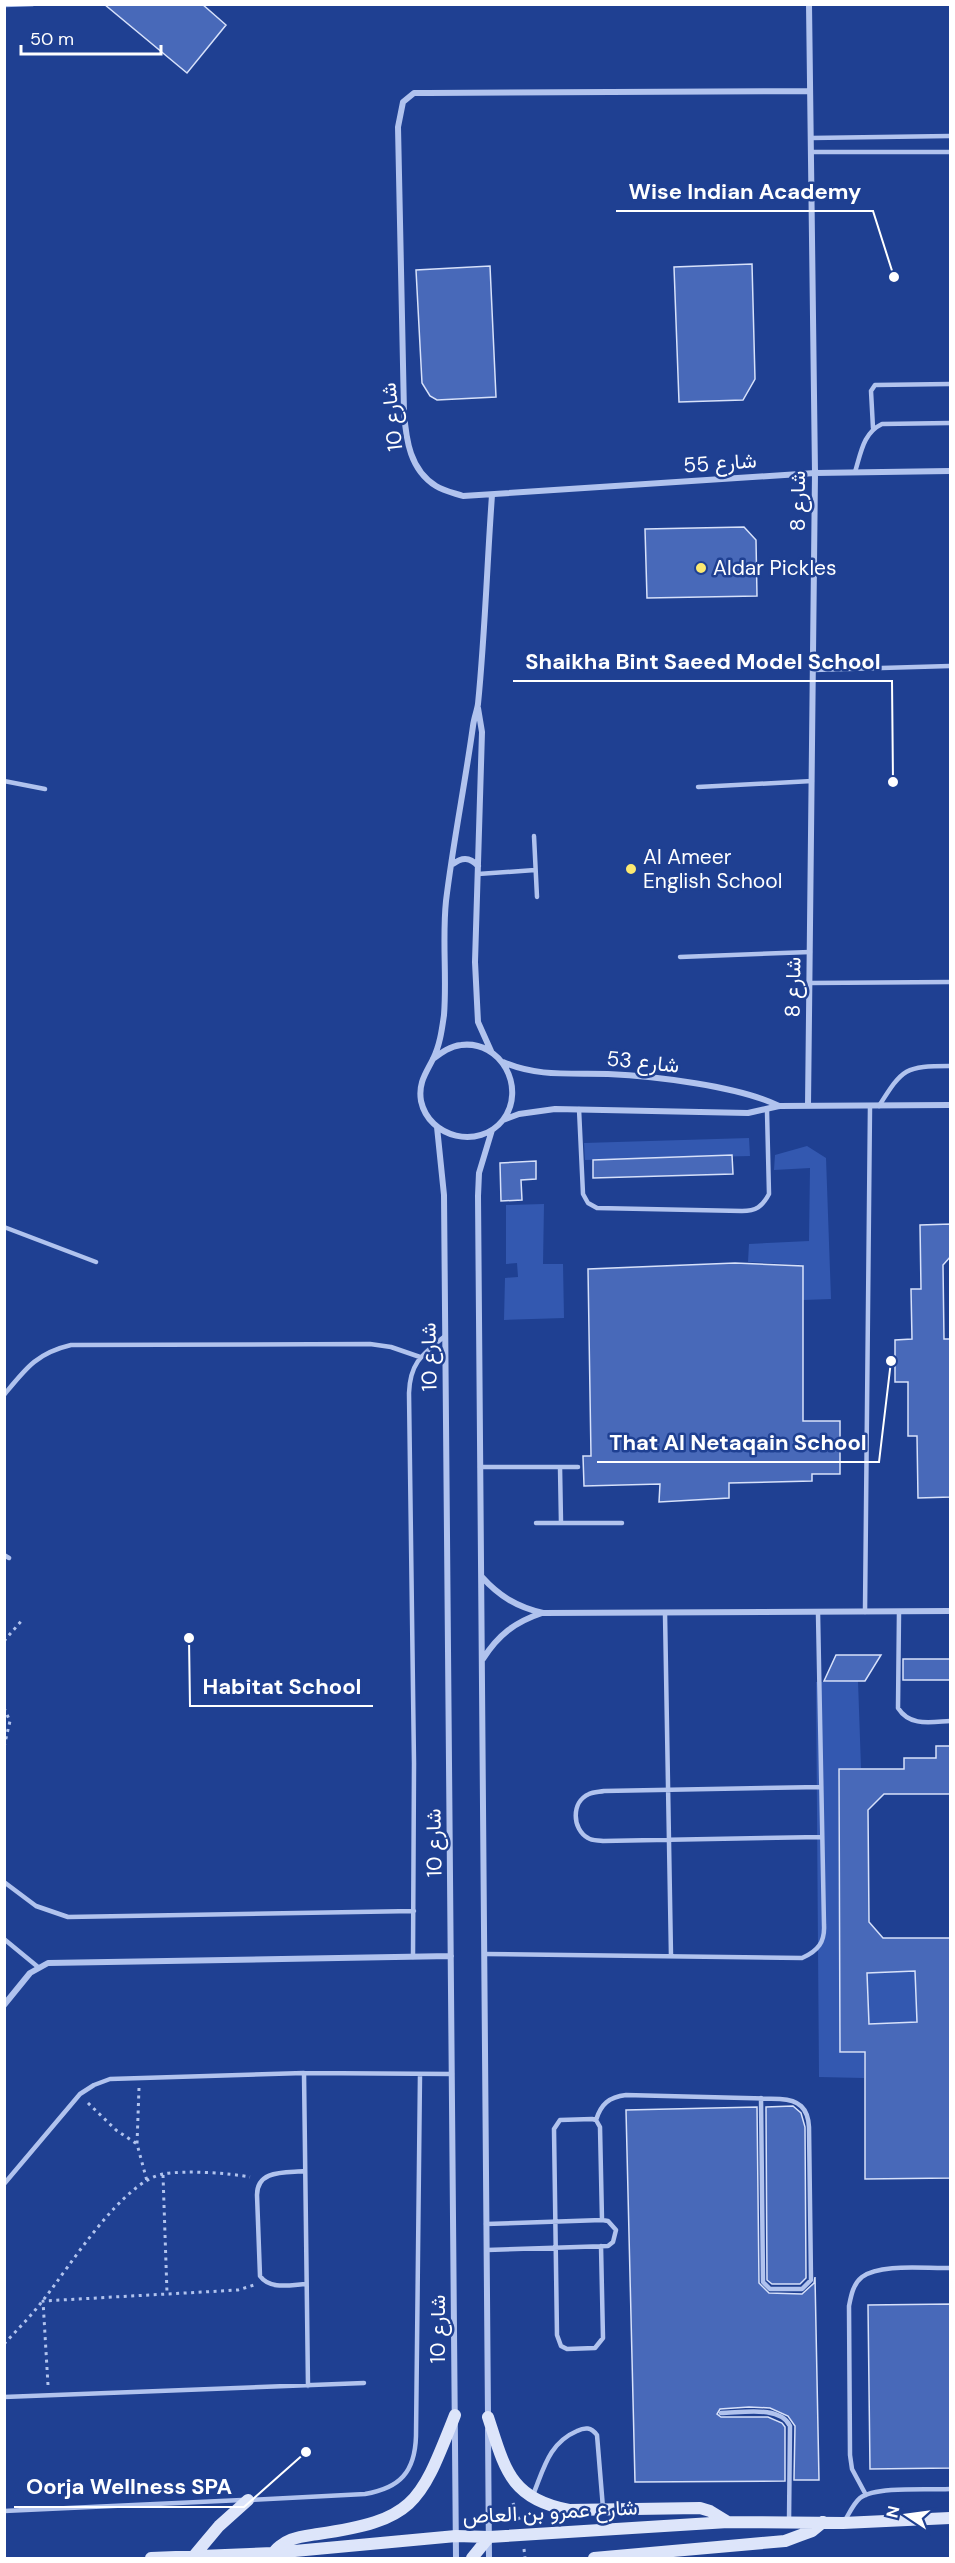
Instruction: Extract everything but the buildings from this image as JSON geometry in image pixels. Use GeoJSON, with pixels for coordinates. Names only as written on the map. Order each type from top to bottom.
{"type":"FeatureCollection","features":[{"type":"Feature","properties":{"kind":"main road"},"geometry":{"type":"LineString","coordinates":[[273,2553],[278,2546],[293,2538],[358,2529],[398,2513],[415,2498],[429,2479],[455,2415]]}},
{"type":"Feature","properties":{"kind":"main road"},"geometry":{"type":"LineString","coordinates":[[488,2417],[509,2472],[531,2499],[551,2507],[569,2510],[700,2508],[728,2522]]}},
{"type":"Feature","properties":{"kind":"main road"},"geometry":{"type":"LineString","coordinates":[[194,2557],[219,2526],[248,2500]]}},
{"type":"Feature","properties":{"kind":"main road","name":"شارع عمرو بن العاص"},"geometry":{"type":"LineString","coordinates":[[152,2559],[273,2553],[456,2536],[489,2537],[728,2522],[843,2523],[951,2518]]}},
{"type":"Feature","properties":{"kind":"main road"},"geometry":{"type":"LineString","coordinates":[[594,2559],[785,2541],[812,2531],[823,2522]]}},
{"type":"Feature","properties":{"kind":"main road"},"geometry":{"type":"LineString","coordinates":[[472,2559],[489,2537]]}},
{"type":"Feature","properties":{"kind":"street","name":"شارع 8"},"geometry":{"type":"LineString","coordinates":[[808,1106],[815,473],[809,4]]}},
{"type":"Feature","properties":{"kind":"street","name":"شارع 10"},"geometry":{"type":"LineString","coordinates":[[492,495],[462,496],[435,486],[415,465],[408,448],[404,412],[398,127],[403,102],[414,93],[810,91]]}},
{"type":"Feature","properties":{"kind":"street","name":"شارع 55"},"geometry":{"type":"LineString","coordinates":[[492,495],[815,473],[951,471]]}},
{"type":"Feature","properties":{"kind":"street"},"geometry":{"type":"LineString","coordinates":[[433,1059],[443,1024],[445,922],[478,707],[492,495]]}},
{"type":"Feature","properties":{"kind":"street"},"geometry":{"type":"LineString","coordinates":[[478,707],[482,732],[475,962],[478,1022],[491,1052]]}},
{"type":"Feature","properties":{"kind":"street"},"geometry":{"type":"LineString","coordinates":[[453,864],[466,858],[473,860],[478,866]]}},
{"type":"Feature","properties":{"kind":"street"},"geometry":{"type":"LineString","coordinates":[[460,1045],[477,1046],[491,1052],[503,1062],[510,1076],[513,1091],[510,1106],[502,1120],[492,1130],[478,1136],[464,1137],[449,1134],[436,1127],[421,1101],[420,1086],[424,1071],[433,1059],[446,1049],[460,1045]]}},
{"type":"Feature","properties":{"kind":"street","name":"شارع 53"},"geometry":{"type":"LineString","coordinates":[[503,1062],[535,1073],[622,1075],[710,1087],[761,1098],[779,1106]]}},
{"type":"Feature","properties":{"kind":"street","name":"شارع 53"},"geometry":{"type":"LineString","coordinates":[[502,1120],[537,1110],[748,1113],[766,1111],[779,1106],[951,1105]]}},
{"type":"Feature","properties":{"kind":"street","name":"شارع 10"},"geometry":{"type":"LineString","coordinates":[[436,1127],[444,1195],[446,1336],[456,2559]]}},
{"type":"Feature","properties":{"kind":"street"},"geometry":{"type":"LineString","coordinates":[[489,2559],[478,1196],[484,1151],[492,1130]]}},
{"type":"Feature","properties":{"kind":"street"},"geometry":{"type":"LineString","coordinates":[[482,1576],[494,1590],[509,1601],[543,1613]]}},
{"type":"Feature","properties":{"kind":"street"},"geometry":{"type":"LineString","coordinates":[[483,1660],[493,1643],[507,1629],[524,1619],[543,1613],[951,1611]]}},
{"type":"Feature","properties":{"kind":"street"},"geometry":{"type":"LineString","coordinates":[[4,2006],[30,1973],[38,1967],[60,1962],[452,1956]]}},
{"type":"Feature","properties":{"kind":"lane"},"geometry":{"type":"LineString","coordinates":[[4,5],[33,4]]}},
{"type":"Feature","properties":{"kind":"lane"},"geometry":{"type":"LineString","coordinates":[[811,138],[951,136]]}},
{"type":"Feature","properties":{"kind":"lane"},"geometry":{"type":"LineString","coordinates":[[811,152],[951,152]]}},
{"type":"Feature","properties":{"kind":"lane"},"geometry":{"type":"LineString","coordinates":[[873,428],[871,391],[875,385],[951,384]]}},
{"type":"Feature","properties":{"kind":"lane"},"geometry":{"type":"LineString","coordinates":[[855,472],[867,435],[873,428],[882,424],[951,423]]}},
{"type":"Feature","properties":{"kind":"lane"},"geometry":{"type":"LineString","coordinates":[[813,670],[951,666]]}},
{"type":"Feature","properties":{"kind":"lane"},"geometry":{"type":"LineString","coordinates":[[4,781],[45,789]]}},
{"type":"Feature","properties":{"kind":"lane"},"geometry":{"type":"LineString","coordinates":[[698,787],[812,781]]}},
{"type":"Feature","properties":{"kind":"lane"},"geometry":{"type":"LineString","coordinates":[[534,836],[537,897]]}},
{"type":"Feature","properties":{"kind":"lane"},"geometry":{"type":"LineString","coordinates":[[478,874],[535,870]]}},
{"type":"Feature","properties":{"kind":"lane"},"geometry":{"type":"LineString","coordinates":[[680,957],[810,952]]}},
{"type":"Feature","properties":{"kind":"lane"},"geometry":{"type":"LineString","coordinates":[[810,983],[951,982]]}},
{"type":"Feature","properties":{"kind":"lane"},"geometry":{"type":"LineString","coordinates":[[879,1106],[898,1077],[907,1070],[918,1066],[951,1066]]}},
{"type":"Feature","properties":{"kind":"lane"},"geometry":{"type":"LineString","coordinates":[[865,1612],[870,1106]]}},
{"type":"Feature","properties":{"kind":"lane"},"geometry":{"type":"LineString","coordinates":[[579,1109],[583,1194],[588,1203],[597,1208],[742,1211],[753,1211],[764,1205],[769,1194],[766,1111]]}},
{"type":"Feature","properties":{"kind":"lane"},"geometry":{"type":"LineString","coordinates":[[4,1227],[96,1262]]}},
{"type":"Feature","properties":{"kind":"lane"},"geometry":{"type":"LineString","coordinates":[[413,1957],[409,1393],[413,1368],[420,1357],[446,1336]]}},
{"type":"Feature","properties":{"kind":"lane"},"geometry":{"type":"LineString","coordinates":[[4,1395],[26,1368],[39,1357],[54,1349],[71,1345],[370,1344],[391,1347],[420,1357]]}},
{"type":"Feature","properties":{"kind":"lane"},"geometry":{"type":"LineString","coordinates":[[480,1467],[578,1467]]}},
{"type":"Feature","properties":{"kind":"lane"},"geometry":{"type":"LineString","coordinates":[[560,1467],[561,1523]]}},
{"type":"Feature","properties":{"kind":"lane"},"geometry":{"type":"LineString","coordinates":[[536,1523],[622,1523]]}},
{"type":"Feature","properties":{"kind":"lane"},"geometry":{"type":"LineString","coordinates":[[899,1612],[898,1708],[903,1716],[911,1721],[951,1721]]}},
{"type":"Feature","properties":{"kind":"lane"},"geometry":{"type":"LineString","coordinates":[[664,1613],[671,1956]]}},
{"type":"Feature","properties":{"kind":"lane"},"geometry":{"type":"LineString","coordinates":[[485,1954],[802,1958],[813,1953],[820,1946],[825,1936],[821,1837],[818,1613]]}},
{"type":"Feature","properties":{"kind":"lane"},"geometry":{"type":"LineString","coordinates":[[821,1787],[589,1793],[579,1803],[575,1816],[579,1830],[590,1840],[821,1837]]}},
{"type":"Feature","properties":{"kind":"lane"},"geometry":{"type":"LineString","coordinates":[[4,1882],[36,1906],[68,1917],[414,1911]]}},
{"type":"Feature","properties":{"kind":"lane"},"geometry":{"type":"LineString","coordinates":[[4,1939],[38,1967]]}},
{"type":"Feature","properties":{"kind":"lane"},"geometry":{"type":"LineString","coordinates":[[4,2184],[80,2094],[110,2079],[304,2073],[452,2074]]}},
{"type":"Feature","properties":{"kind":"lane"},"geometry":{"type":"LineString","coordinates":[[304,2073],[308,2386]]}},
{"type":"Feature","properties":{"kind":"lane"},"geometry":{"type":"LineString","coordinates":[[4,2511],[365,2494],[382,2492],[397,2483],[409,2470],[415,2454],[420,2074]]}},
{"type":"Feature","properties":{"kind":"lane"},"geometry":{"type":"LineString","coordinates":[[596,2120],[606,2101],[616,2096],[761,2098],[792,2099],[802,2105],[808,2115],[811,2280],[802,2289],[770,2289],[763,2282],[761,2098]]}},
{"type":"Feature","properties":{"kind":"lane"},"geometry":{"type":"LineString","coordinates":[[601,2246],[603,2338],[595,2348],[567,2349],[558,2341],[554,2222],[554,2129],[560,2120],[586,2118],[596,2120],[600,2127],[602,2220]]}},
{"type":"Feature","properties":{"kind":"lane"},"geometry":{"type":"LineString","coordinates":[[305,2171],[268,2175],[257,2187],[259,2268],[264,2282],[271,2285],[306,2284]]}},
{"type":"Feature","properties":{"kind":"lane"},"geometry":{"type":"LineString","coordinates":[[486,2223],[602,2220],[608,2221],[616,2230],[613,2242],[601,2246],[487,2250]]}},
{"type":"Feature","properties":{"kind":"lane"},"geometry":{"type":"LineString","coordinates":[[866,2495],[852,2469],[850,2455],[849,2307],[852,2291],[861,2278],[874,2271],[951,2268]]}},
{"type":"Feature","properties":{"kind":"lane"},"geometry":{"type":"LineString","coordinates":[[4,2397],[364,2383]]}},
{"type":"Feature","properties":{"kind":"lane"},"geometry":{"type":"LineString","coordinates":[[721,2413],[776,2414],[787,2420],[790,2426],[789,2522]]}},
{"type":"Feature","properties":{"kind":"lane"},"geometry":{"type":"LineString","coordinates":[[531,2499],[554,2448],[560,2440],[582,2428],[588,2428],[597,2435],[603,2511]]}},
{"type":"Feature","properties":{"kind":"lane"},"geometry":{"type":"LineString","coordinates":[[843,2523],[859,2499],[866,2495],[880,2492],[951,2489]]}},
{"type":"Feature","properties":{"kind":"path"},"geometry":{"type":"LineString","coordinates":[[4,1641],[24,1619]]}},
{"type":"Feature","properties":{"kind":"path"},"geometry":{"type":"LineString","coordinates":[[4,1708],[10,1721],[4,1747]]}},
{"type":"Feature","properties":{"kind":"path"},"geometry":{"type":"LineString","coordinates":[[140,2077],[137,2144],[147,2181]]}},
{"type":"Feature","properties":{"kind":"path"},"geometry":{"type":"LineString","coordinates":[[80,2094],[98,2115],[137,2144]]}},
{"type":"Feature","properties":{"kind":"path"},"geometry":{"type":"LineString","coordinates":[[4,2344],[43,2301],[113,2209],[147,2181],[163,2175],[231,2174],[261,2180]]}},
{"type":"Feature","properties":{"kind":"path"},"geometry":{"type":"LineString","coordinates":[[163,2175],[167,2293]]}},
{"type":"Feature","properties":{"kind":"path"},"geometry":{"type":"LineString","coordinates":[[43,2301],[238,2290],[264,2282]]}},
{"type":"Feature","properties":{"kind":"path"},"geometry":{"type":"LineString","coordinates":[[43,2301],[48,2396]]}},
{"type":"Feature","properties":{"kind":"shaded area"},"geometry":{"type":"Polygon","coordinates":[[[749,1138],[750,1156],[585,1160],[584,1143],[749,1138]]]}},
{"type":"Feature","properties":{"kind":"shaded area"},"geometry":{"type":"Polygon","coordinates":[[[807,1146],[826,1158],[831,1299],[803,1300],[803,1265],[748,1262],[749,1244],[809,1241],[810,1168],[774,1170],[775,1155],[807,1146]]]}},
{"type":"Feature","properties":{"kind":"shaded area"},"geometry":{"type":"Polygon","coordinates":[[[544,1204],[543,1264],[563,1264],[564,1318],[504,1320],[505,1278],[518,1277],[517,1263],[506,1264],[506,1205],[544,1204]]]}},
{"type":"Feature","properties":{"kind":"shaded area"},"geometry":{"type":"Polygon","coordinates":[[[858,1681],[861,1768],[838,1768],[840,2053],[864,2053],[864,2078],[819,2077],[816,1682],[858,1681]]]}},
{"type":"Feature","properties":{"kind":"shaded area"},"geometry":{"type":"Polygon","coordinates":[[[915,1971],[917,2022],[869,2024],[867,1973],[915,1971]]]}},
{"type":"Feature","properties":{"kind":"place","name":"Wise Indian Academy"},"geometry":{"type":"Point","coordinates":[894,277]}},
{"type":"Feature","properties":{"kind":"place","name":"Aldar Pickles"},"geometry":{"type":"Point","coordinates":[701,568]}},
{"type":"Feature","properties":{"kind":"place","name":"Shaikha Bint Saeed Model School"},"geometry":{"type":"Point","coordinates":[893,782]}},
{"type":"Feature","properties":{"kind":"place","name":"Al Ameer English School"},"geometry":{"type":"Point","coordinates":[631,869]}},
{"type":"Feature","properties":{"kind":"place","name":"That Al Netaqain School"},"geometry":{"type":"Point","coordinates":[891,1361]}},
{"type":"Feature","properties":{"kind":"place","name":"Habitat School"},"geometry":{"type":"Point","coordinates":[189,1638]}},
{"type":"Feature","properties":{"kind":"place","name":"Oorja Wellness SPA"},"geometry":{"type":"Point","coordinates":[306,2452]}}]}
